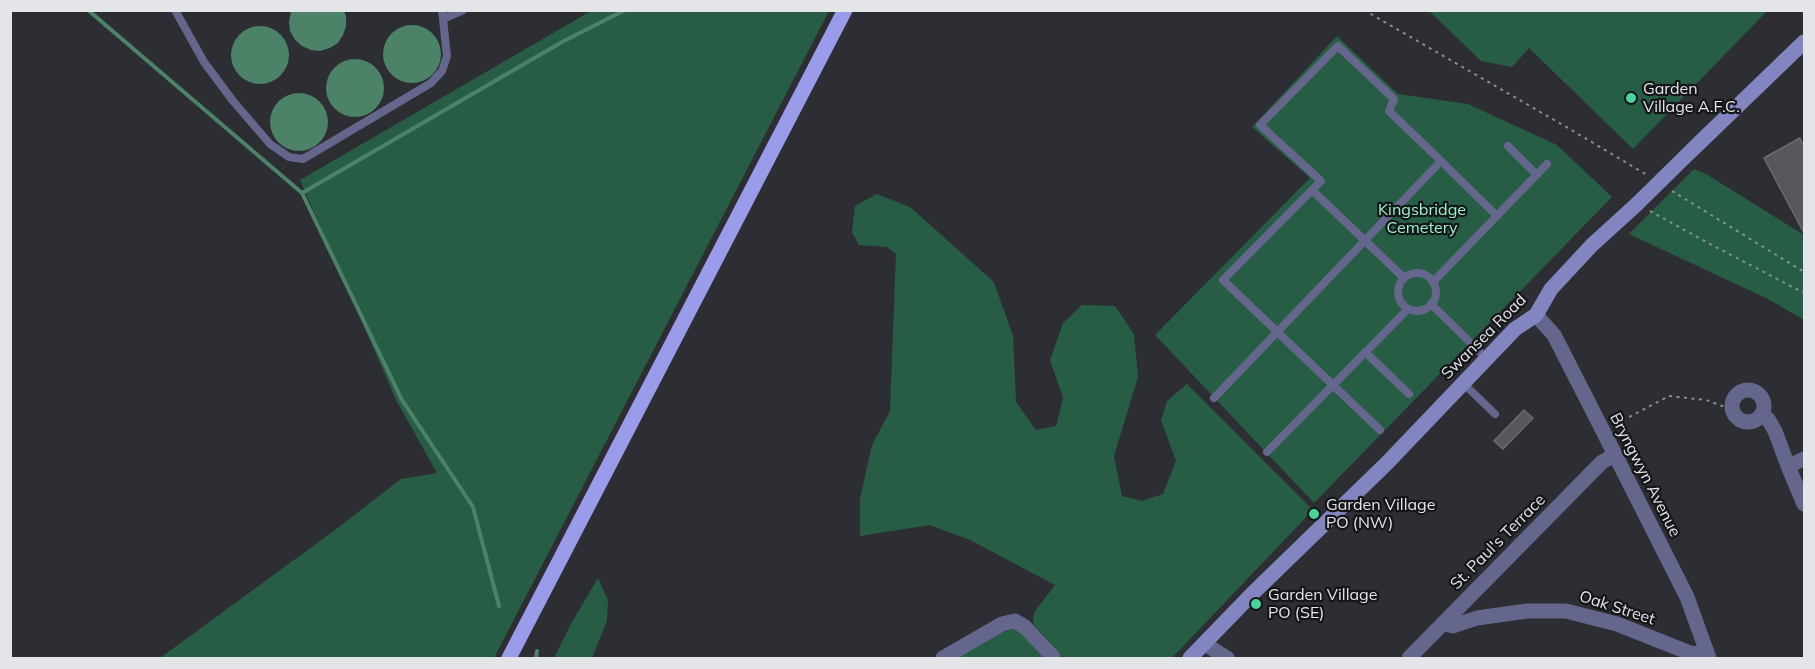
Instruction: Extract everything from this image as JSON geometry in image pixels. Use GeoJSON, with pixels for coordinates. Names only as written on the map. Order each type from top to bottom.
{"type":"FeatureCollection","features":[{"type":"Feature","properties":{"kind":"main road"},"geometry":{"type":"LineString","coordinates":[[510,658],[845,10]]}},
{"type":"Feature","properties":{"kind":"main road","name":"Swansea Road"},"geometry":{"type":"LineString","coordinates":[[1190,658],[1252,594],[1388,463],[1515,329],[1536,315],[1551,289],[1592,245],[1693,149],[1798,55],[1804,42]]}},
{"type":"Feature","properties":{"kind":"street","name":"Bryngwyn Avenue"},"geometry":{"type":"LineString","coordinates":[[1536,315],[1554,335],[1603,431],[1686,597],[1708,655]]}},
{"type":"Feature","properties":{"kind":"street"},"geometry":{"type":"LineString","coordinates":[[1753,390],[1763,400],[1764,410],[1753,421],[1743,421],[1735,416],[1732,406],[1738,393],[1753,390]]}},
{"type":"Feature","properties":{"kind":"street"},"geometry":{"type":"LineString","coordinates":[[1761,415],[1772,424],[1804,504]]}},
{"type":"Feature","properties":{"kind":"street","name":"St. Paul's Terrace"},"geometry":{"type":"LineString","coordinates":[[1409,658],[1602,462],[1615,455]]}},
{"type":"Feature","properties":{"kind":"street"},"geometry":{"type":"LineString","coordinates":[[1788,466],[1804,459]]}},
{"type":"Feature","properties":{"kind":"street","name":"Oak Street"},"geometry":{"type":"LineString","coordinates":[[1443,623],[1453,626],[1477,618],[1527,611],[1566,611],[1617,624],[1690,653],[1708,655]]}},
{"type":"Feature","properties":{"kind":"street"},"geometry":{"type":"LineString","coordinates":[[942,658],[1002,624],[1015,621],[1025,627],[1054,658]]}},
{"type":"Feature","properties":{"kind":"street"},"geometry":{"type":"LineString","coordinates":[[1205,644],[1227,658]]}},
{"type":"Feature","properties":{"kind":"lane"},"geometry":{"type":"LineString","coordinates":[[175,10],[204,62],[233,100],[270,144],[295,159],[310,156],[432,83],[442,71],[447,56],[442,15],[463,10]]}},
{"type":"Feature","properties":{"kind":"lane"},"geometry":{"type":"LineString","coordinates":[[1380,430],[1223,280],[1321,181],[1260,125],[1338,46],[1394,99],[1389,111],[1497,216]]}},
{"type":"Feature","properties":{"kind":"lane"},"geometry":{"type":"LineString","coordinates":[[1508,146],[1537,175]]}},
{"type":"Feature","properties":{"kind":"lane"},"geometry":{"type":"LineString","coordinates":[[1214,398],[1441,161]]}},
{"type":"Feature","properties":{"kind":"lane"},"geometry":{"type":"LineString","coordinates":[[1433,282],[1547,164]]}},
{"type":"Feature","properties":{"kind":"lane"},"geometry":{"type":"LineString","coordinates":[[1312,190],[1404,278]]}},
{"type":"Feature","properties":{"kind":"lane"},"geometry":{"type":"LineString","coordinates":[[1416,273],[1423,274],[1433,282],[1436,294],[1431,304],[1422,310],[1415,311],[1402,305],[1398,287],[1404,278],[1416,273]]}},
{"type":"Feature","properties":{"kind":"lane"},"geometry":{"type":"LineString","coordinates":[[1431,304],[1486,358]]}},
{"type":"Feature","properties":{"kind":"lane"},"geometry":{"type":"LineString","coordinates":[[1267,452],[1408,309]]}},
{"type":"Feature","properties":{"kind":"lane"},"geometry":{"type":"LineString","coordinates":[[1365,352],[1409,394]]}},
{"type":"Feature","properties":{"kind":"lane"},"geometry":{"type":"LineString","coordinates":[[1463,382],[1495,414]]}},
{"type":"Feature","properties":{"kind":"path"},"geometry":{"type":"LineString","coordinates":[[1364,10],[1647,176]]}},
{"type":"Feature","properties":{"kind":"path"},"geometry":{"type":"LineString","coordinates":[[1667,188],[1804,272]]}},
{"type":"Feature","properties":{"kind":"path"},"geometry":{"type":"LineString","coordinates":[[1637,204],[1804,293]]}},
{"type":"Feature","properties":{"kind":"path"},"geometry":{"type":"LineString","coordinates":[[1603,431],[1669,396],[1706,400],[1722,406],[1732,406]]}},
{"type":"Feature","properties":{"kind":"green space"},"geometry":{"type":"Polygon","coordinates":[[[591,11],[829,11],[494,658],[160,658],[401,479],[437,473],[397,402],[300,180],[591,11]]]}},
{"type":"Feature","properties":{"kind":"green space","name":"Garden Village A.F.C."},"geometry":{"type":"Polygon","coordinates":[[[1429,11],[1767,11],[1633,149],[1529,48],[1512,67],[1481,61],[1429,11]]]}},
{"type":"Feature","properties":{"kind":"green space","name":"Kingsbridge Cemetery"},"geometry":{"type":"Polygon","coordinates":[[[1337,36],[1398,94],[1468,104],[1557,145],[1612,197],[1314,503],[1155,335],[1310,178],[1252,127],[1337,36]]]}},
{"type":"Feature","properties":{"kind":"green space"},"geometry":{"type":"Polygon","coordinates":[[[1694,169],[1706,174],[1804,235],[1804,320],[1768,299],[1629,234],[1694,169]]]}},
{"type":"Feature","properties":{"kind":"green space"},"geometry":{"type":"Polygon","coordinates":[[[877,194],[910,207],[994,282],[1013,336],[1016,402],[1036,430],[1056,426],[1063,398],[1050,360],[1063,323],[1082,305],[1115,306],[1134,334],[1138,377],[1114,456],[1122,496],[1142,501],[1163,494],[1176,461],[1161,420],[1167,401],[1187,384],[1313,510],[1172,658],[1064,658],[1034,625],[1033,619],[1035,611],[1055,585],[970,540],[930,525],[860,536],[860,499],[872,445],[890,411],[896,254],[887,247],[859,245],[852,232],[855,206],[877,194]]]}},
{"type":"Feature","properties":{"kind":"green space"},"geometry":{"type":"Polygon","coordinates":[[[598,578],[608,600],[607,621],[592,658],[554,658],[571,624],[598,578]]]}},
{"type":"Feature","properties":{"kind":"green space"},"geometry":{"type":"Polygon","coordinates":[[[1014,629],[1024,631],[1051,658],[957,658],[1003,632],[1014,629]]]}},
{"type":"Feature","properties":{"kind":"shaded area"},"geometry":{"type":"Polygon","coordinates":[[[291,11],[344,11],[346,26],[343,35],[338,43],[320,51],[302,46],[290,31],[291,11]]]}},
{"type":"Feature","properties":{"kind":"shaded area"},"geometry":{"type":"Polygon","coordinates":[[[412,25],[423,27],[436,38],[441,54],[439,65],[428,78],[412,83],[401,81],[388,70],[383,54],[385,43],[396,30],[412,25]]]}},
{"type":"Feature","properties":{"kind":"shaded area"},"geometry":{"type":"Polygon","coordinates":[[[260,26],[271,28],[284,39],[289,55],[287,66],[276,79],[260,84],[249,82],[236,71],[231,55],[233,44],[244,31],[260,26]]]}},
{"type":"Feature","properties":{"kind":"shaded area"},"geometry":{"type":"Polygon","coordinates":[[[355,59],[366,61],[379,72],[384,88],[382,99],[371,112],[355,117],[344,115],[331,104],[326,88],[328,77],[339,64],[355,59]]]}},
{"type":"Feature","properties":{"kind":"shaded area"},"geometry":{"type":"Polygon","coordinates":[[[299,93],[310,95],[323,106],[328,122],[326,133],[315,146],[299,151],[288,149],[275,138],[270,122],[272,111],[283,98],[299,93]]]}},
{"type":"Feature","properties":{"kind":"building"},"geometry":{"type":"Polygon","coordinates":[[[1800,138],[1804,147],[1804,233],[1764,158],[1800,138]]]}},
{"type":"Feature","properties":{"kind":"building"},"geometry":{"type":"Polygon","coordinates":[[[1524,410],[1533,418],[1503,449],[1494,441],[1524,410]]]}},
{"type":"Feature","properties":{"kind":"waterway"},"geometry":{"type":"LineString","coordinates":[[88,10],[302,193],[402,400],[473,507],[499,606]]}},
{"type":"Feature","properties":{"kind":"waterway"},"geometry":{"type":"LineString","coordinates":[[302,193],[562,42],[625,10]]}},
{"type":"Feature","properties":{"kind":"waterway"},"geometry":{"type":"LineString","coordinates":[[536,658],[537,651]]}},
{"type":"Feature","properties":{"kind":"place","name":"Garden Village A.F.C."},"geometry":{"type":"Point","coordinates":[1631,98]}},
{"type":"Feature","properties":{"kind":"place","name":"Garden Village PO (NW)"},"geometry":{"type":"Point","coordinates":[1314,514]}},
{"type":"Feature","properties":{"kind":"place","name":"Garden Village PO (SE)"},"geometry":{"type":"Point","coordinates":[1256,604]}}]}
